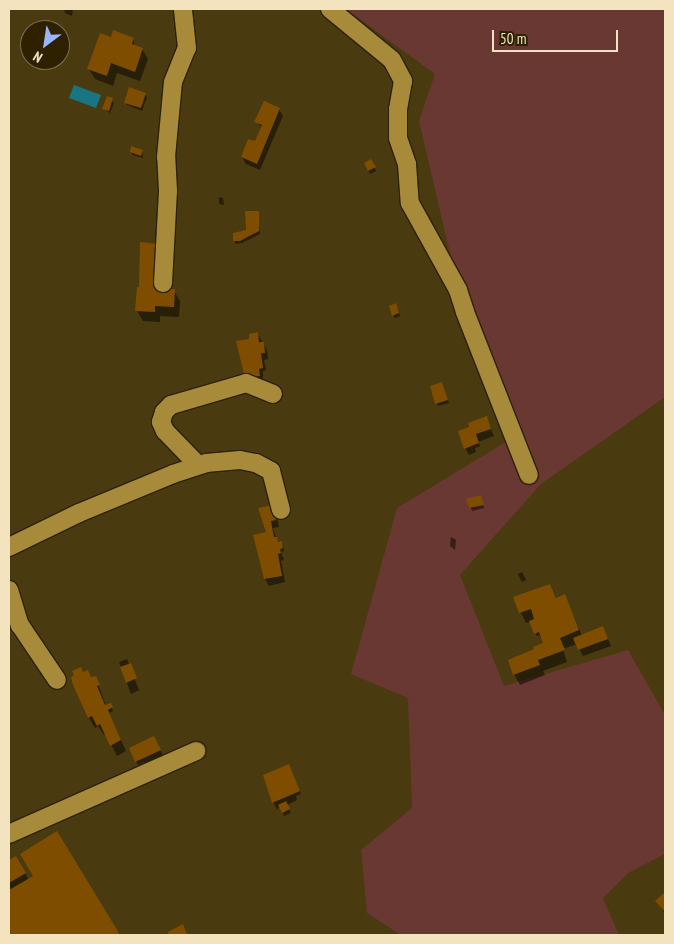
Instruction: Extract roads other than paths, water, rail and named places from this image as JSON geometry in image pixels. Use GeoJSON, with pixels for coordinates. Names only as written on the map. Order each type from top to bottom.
{"type":"FeatureCollection","features":[{"type":"Feature","properties":{"kind":"street"},"geometry":{"type":"LineString","coordinates":[[163,283],[168,191],[166,157],[173,82],[187,48],[183,9]]}},
{"type":"Feature","properties":{"kind":"street"},"geometry":{"type":"LineString","coordinates":[[330,9],[392,60],[403,81],[398,109],[398,138],[407,164],[410,204],[458,290],[529,475]]}},
{"type":"Feature","properties":{"kind":"street"},"geometry":{"type":"LineString","coordinates":[[198,465],[164,431],[161,422],[164,412],[171,405],[246,383],[273,394]]}},
{"type":"Feature","properties":{"kind":"street"},"geometry":{"type":"LineString","coordinates":[[9,547],[79,513],[198,465],[240,460],[256,463],[271,472],[281,510]]}},
{"type":"Feature","properties":{"kind":"street"},"geometry":{"type":"LineString","coordinates":[[9,590],[20,625],[57,680]]}},
{"type":"Feature","properties":{"kind":"street"},"geometry":{"type":"LineString","coordinates":[[9,834],[196,751]]}},
{"type":"Feature","properties":{"kind":"water"},"geometry":{"type":"Polygon","coordinates":[[[74,85],[101,95],[96,108],[69,98],[74,85]]]}}]}
